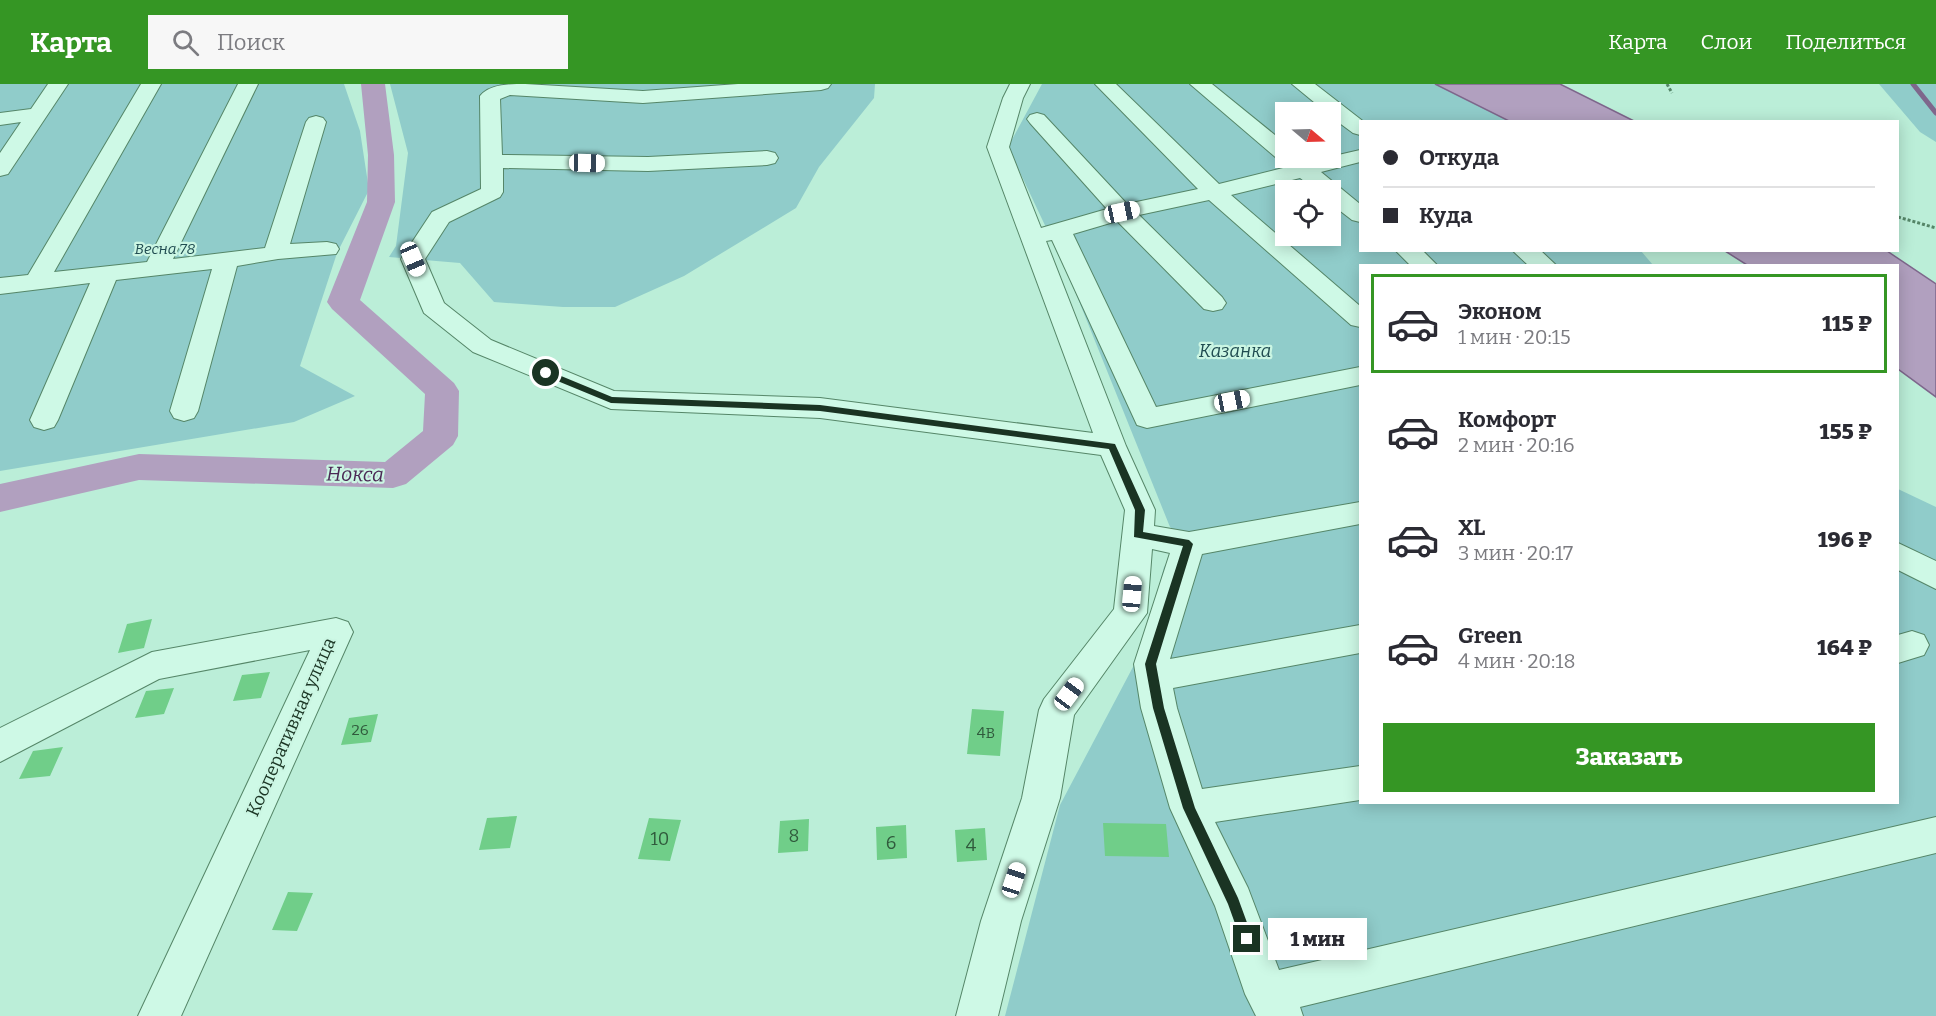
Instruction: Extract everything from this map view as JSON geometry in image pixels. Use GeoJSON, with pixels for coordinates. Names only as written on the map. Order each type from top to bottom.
{"type":"FeatureCollection","features":[{"type":"Feature","properties":{"kind":"street"},"geometry":{"type":"LineString","coordinates":[[0,169],[58,84]]}},
{"type":"Feature","properties":{"kind":"street"},"geometry":{"type":"LineString","coordinates":[[36,282],[151,84]]}},
{"type":"Feature","properties":{"kind":"street"},"geometry":{"type":"LineString","coordinates":[[157,267],[248,84]]}},
{"type":"Feature","properties":{"kind":"street"},"geometry":{"type":"LineString","coordinates":[[821,84],[643,97],[507,89],[490,96],[492,192],[440,217],[413,259],[433,307],[482,346],[611,400],[820,408],[1112,446]]}},
{"type":"Feature","properties":{"kind":"street"},"geometry":{"type":"LineString","coordinates":[[977,1016],[1001,921],[1041,798],[1057,710],[1130,613],[1140,510],[1112,446],[998,147],[1013,98],[1020,84]]}},
{"type":"Feature","properties":{"kind":"street"},"geometry":{"type":"LineString","coordinates":[[1105,84],[1214,192],[1359,318]]}},
{"type":"Feature","properties":{"kind":"street"},"geometry":{"type":"LineString","coordinates":[[1200,84],[1275,147]]}},
{"type":"Feature","properties":{"kind":"street"},"geometry":{"type":"LineString","coordinates":[[1302,84],[1359,128]]}},
{"type":"Feature","properties":{"kind":"street"},"geometry":{"type":"LineString","coordinates":[[0,119],[38,114]]}},
{"type":"Feature","properties":{"kind":"street"},"geometry":{"type":"LineString","coordinates":[[1037,119],[1122,212],[1213,303]]}},
{"type":"Feature","properties":{"kind":"street"},"geometry":{"type":"LineString","coordinates":[[276,252],[316,122]]}},
{"type":"Feature","properties":{"kind":"street"},"geometry":{"type":"LineString","coordinates":[[1341,157],[1359,156]]}},
{"type":"Feature","properties":{"kind":"street"},"geometry":{"type":"LineString","coordinates":[[491,160],[648,164],[767,158]]}},
{"type":"Feature","properties":{"kind":"street"},"geometry":{"type":"LineString","coordinates":[[1032,237],[1122,212],[1214,192],[1275,168]]}},
{"type":"Feature","properties":{"kind":"street"},"geometry":{"type":"LineString","coordinates":[[1301,168],[1316,180]]}},
{"type":"Feature","properties":{"kind":"street"},"geometry":{"type":"LineString","coordinates":[[1341,200],[1359,214]]}},
{"type":"Feature","properties":{"kind":"street"},"geometry":{"type":"LineString","coordinates":[[1060,231],[1147,418],[1359,376]]}},
{"type":"Feature","properties":{"kind":"street"},"geometry":{"type":"LineString","coordinates":[[0,286],[106,275],[276,252],[327,249]]}},
{"type":"Feature","properties":{"kind":"street"},"geometry":{"type":"LineString","coordinates":[[1409,252],[1424,264]]}},
{"type":"Feature","properties":{"kind":"street"},"geometry":{"type":"LineString","coordinates":[[1527,252],[1542,264]]}},
{"type":"Feature","properties":{"kind":"street"},"geometry":{"type":"LineString","coordinates":[[184,411],[227,260]]}},
{"type":"Feature","properties":{"kind":"street"},"geometry":{"type":"LineString","coordinates":[[44,420],[106,275]]}},
{"type":"Feature","properties":{"kind":"street"},"geometry":{"type":"LineString","coordinates":[[1137,535],[1189,544],[1359,513]]}},
{"type":"Feature","properties":{"kind":"street"},"geometry":{"type":"LineString","coordinates":[[1189,544],[1150,664],[1159,708],[1189,808],[1234,903],[1274,1005],[1936,835]]}},
{"type":"Feature","properties":{"kind":"street"},"geometry":{"type":"LineString","coordinates":[[1899,556],[1936,576]]}},
{"type":"Feature","properties":{"kind":"street","name":"Кооперативная улица"},"geometry":{"type":"LineString","coordinates":[[0,746],[152,666],[336,632],[159,1016]]}},
{"type":"Feature","properties":{"kind":"street"},"geometry":{"type":"LineString","coordinates":[[1153,677],[1359,639]]}},
{"type":"Feature","properties":{"kind":"street"},"geometry":{"type":"LineString","coordinates":[[1189,808],[1359,783]]}},
{"type":"Feature","properties":{"kind":"path"},"geometry":{"type":"LineString","coordinates":[[1667,84],[1672,93]]}},
{"type":"Feature","properties":{"kind":"path"},"geometry":{"type":"LineString","coordinates":[[1899,217],[1936,228]]}},
{"type":"Feature","properties":{"kind":"green space","name":"Весна 78"},"geometry":{"type":"Polygon","coordinates":[[[0,84],[344,84],[360,131],[369,190],[337,253],[300,366],[355,396],[294,422],[0,471],[0,84]]]}},
{"type":"Feature","properties":{"kind":"green space"},"geometry":{"type":"Polygon","coordinates":[[[390,84],[875,84],[874,98],[819,167],[796,208],[684,276],[615,307],[563,307],[494,302],[460,263],[389,257],[396,246],[408,153],[390,84]]]}},
{"type":"Feature","properties":{"kind":"green space","name":"Казанка"},"geometry":{"type":"Polygon","coordinates":[[[1042,84],[1435,84],[1507,120],[1359,120],[1359,252],[1642,252],[1652,264],[1359,264],[1359,509],[1185,537],[1170,527],[1068,274],[1008,147],[1042,84]]]}},
{"type":"Feature","properties":{"kind":"green space"},"geometry":{"type":"Polygon","coordinates":[[[1879,84],[1936,84],[1936,142],[1920,132],[1879,84]]]}},
{"type":"Feature","properties":{"kind":"green space"},"geometry":{"type":"Polygon","coordinates":[[[1899,489],[1936,507],[1936,1016],[1005,1016],[1060,805],[1143,648],[1164,567],[1180,545],[1359,516],[1359,804],[1899,804],[1899,489]]]}},
{"type":"Feature","properties":{"kind":"shaded area"},"geometry":{"type":"Polygon","coordinates":[[[1435,84],[1560,84],[1632,120],[1507,120],[1435,84]]]}},
{"type":"Feature","properties":{"kind":"shaded area"},"geometry":{"type":"Polygon","coordinates":[[[1727,252],[1888,252],[1936,284],[1936,397],[1899,370],[1899,264],[1745,264],[1727,252]]]}},
{"type":"Feature","properties":{"kind":"building"},"geometry":{"type":"Polygon","coordinates":[[[152,619],[144,648],[118,653],[127,624],[152,619]]]}},
{"type":"Feature","properties":{"kind":"building"},"geometry":{"type":"Polygon","coordinates":[[[270,672],[261,698],[233,701],[242,675],[270,672]]]}},
{"type":"Feature","properties":{"kind":"building"},"geometry":{"type":"Polygon","coordinates":[[[174,688],[164,714],[135,718],[146,691],[174,688]]]}},
{"type":"Feature","properties":{"kind":"building"},"geometry":{"type":"Polygon","coordinates":[[[972,709],[1004,711],[1000,756],[967,754],[972,709]]]}},
{"type":"Feature","properties":{"kind":"building"},"geometry":{"type":"Polygon","coordinates":[[[378,714],[371,742],[341,745],[349,718],[378,714]]]}},
{"type":"Feature","properties":{"kind":"building"},"geometry":{"type":"Polygon","coordinates":[[[63,747],[50,776],[19,779],[33,751],[63,747]]]}},
{"type":"Feature","properties":{"kind":"building"},"geometry":{"type":"Polygon","coordinates":[[[517,816],[510,848],[479,850],[487,818],[517,816]]]}},
{"type":"Feature","properties":{"kind":"building"},"geometry":{"type":"Polygon","coordinates":[[[649,818],[681,820],[670,861],[638,859],[649,818]]]}},
{"type":"Feature","properties":{"kind":"building"},"geometry":{"type":"Polygon","coordinates":[[[809,819],[808,851],[778,853],[780,821],[809,819]]]}},
{"type":"Feature","properties":{"kind":"building"},"geometry":{"type":"Polygon","coordinates":[[[1103,823],[1166,824],[1169,857],[1105,856],[1103,823]]]}},
{"type":"Feature","properties":{"kind":"building"},"geometry":{"type":"Polygon","coordinates":[[[906,825],[907,858],[877,860],[876,827],[906,825]]]}},
{"type":"Feature","properties":{"kind":"building"},"geometry":{"type":"Polygon","coordinates":[[[985,828],[987,860],[957,862],[955,830],[985,828]]]}},
{"type":"Feature","properties":{"kind":"building"},"geometry":{"type":"Polygon","coordinates":[[[288,892],[313,893],[297,931],[272,930],[288,892]]]}},
{"type":"Feature","properties":{"kind":"waterway","name":"Нокса"},"geometry":{"type":"LineString","coordinates":[[0,498],[139,467],[393,475],[440,436],[442,391],[343,302],[381,202],[381,155],[373,84]]}},
{"type":"Feature","properties":{"kind":"waterway"},"geometry":{"type":"LineString","coordinates":[[1913,84],[1936,113]]}},
{"type":"Feature","properties":{"kind":"route"},"geometry":{"type":"LineString","coordinates":[[546,373],[611,400],[820,408],[1112,446],[1140,510],[1137,535],[1189,544],[1150,664],[1159,708],[1189,808],[1234,903],[1247,939]]}}]}
